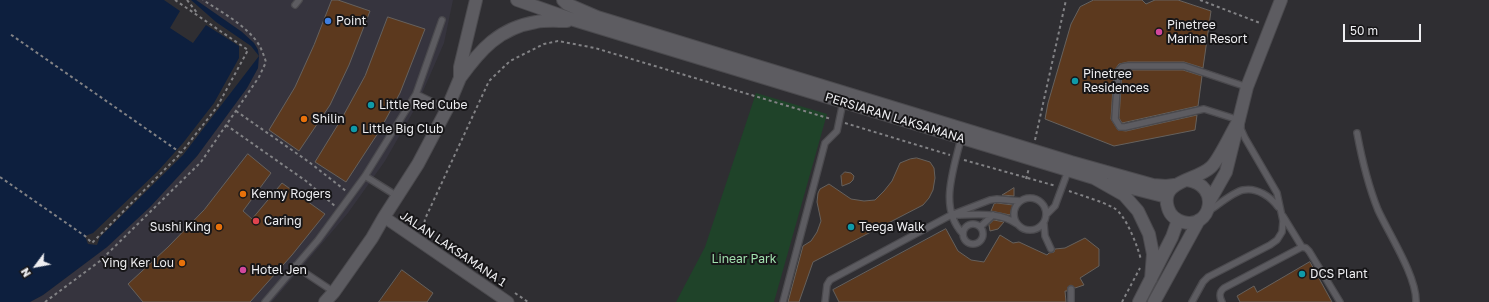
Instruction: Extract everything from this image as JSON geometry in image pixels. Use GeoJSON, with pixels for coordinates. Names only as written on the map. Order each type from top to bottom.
{"type":"FeatureCollection","features":[{"type":"Feature","properties":{"kind":"street"},"geometry":{"type":"LineString","coordinates":[[460,78],[460,67],[476,0]]}},
{"type":"Feature","properties":{"kind":"street","name":"PERSIARAN LAKSAMANA"},"geometry":{"type":"LineString","coordinates":[[517,0],[574,20],[961,138],[1032,155]]}},
{"type":"Feature","properties":{"kind":"street"},"geometry":{"type":"LineString","coordinates":[[563,0],[568,4],[597,17],[1032,155],[1070,166],[1153,185],[1174,185],[1204,173],[1213,166],[1240,114]]}},
{"type":"Feature","properties":{"kind":"street"},"geometry":{"type":"LineString","coordinates":[[1154,302],[1226,172],[1247,87],[1281,0]]}},
{"type":"Feature","properties":{"kind":"street"},"geometry":{"type":"LineString","coordinates":[[325,302],[334,292],[372,238],[418,164],[447,109],[460,78],[476,56],[503,33],[536,22],[574,20]]}},
{"type":"Feature","properties":{"kind":"street"},"geometry":{"type":"LineString","coordinates":[[1070,166],[1124,195],[1138,211],[1149,234],[1153,254],[1151,279]]}},
{"type":"Feature","properties":{"kind":"street"},"geometry":{"type":"LineString","coordinates":[[1094,178],[1167,197]]}},
{"type":"Feature","properties":{"kind":"street"},"geometry":{"type":"LineString","coordinates":[[1174,185],[1167,197],[1168,210],[1172,216],[1178,220],[1184,223],[1191,223],[1205,212],[1208,195],[1200,184],[1187,180]]}},
{"type":"Feature","properties":{"kind":"street","name":"JALAN LAKSAMANA 1"},"geometry":{"type":"LineString","coordinates":[[384,217],[510,297]]}},
{"type":"Feature","properties":{"kind":"street"},"geometry":{"type":"LineString","coordinates":[[1139,302],[1172,237],[1178,220]]}},
{"type":"Feature","properties":{"kind":"lane"},"geometry":{"type":"LineString","coordinates":[[265,302],[318,240],[365,176],[416,94],[442,20]]}},
{"type":"Feature","properties":{"kind":"lane"},"geometry":{"type":"LineString","coordinates":[[1192,302],[1203,282],[1208,277],[1277,240],[1282,232],[1283,221],[1277,193],[1243,133],[1240,114],[1204,109],[1120,127],[1115,120],[1118,71],[1122,67],[1128,66],[1184,66],[1247,87]]}},
{"type":"Feature","properties":{"kind":"lane"},"geometry":{"type":"LineString","coordinates":[[416,94],[447,109]]}},
{"type":"Feature","properties":{"kind":"lane"},"geometry":{"type":"LineString","coordinates":[[783,302],[825,143],[837,131],[843,102]]}},
{"type":"Feature","properties":{"kind":"lane"},"geometry":{"type":"LineString","coordinates":[[1356,133],[1364,170],[1378,209],[1414,283],[1416,302]]}},
{"type":"Feature","properties":{"kind":"lane"},"geometry":{"type":"LineString","coordinates":[[961,138],[949,191],[951,215],[968,243],[977,244],[982,240],[983,236],[980,228],[974,225],[966,228],[963,234]]}},
{"type":"Feature","properties":{"kind":"lane"},"geometry":{"type":"LineString","coordinates":[[1051,249],[1045,236],[1044,224],[1047,214],[1055,206],[1070,166]]}},
{"type":"Feature","properties":{"kind":"lane"},"geometry":{"type":"LineString","coordinates":[[365,176],[397,196]]}},
{"type":"Feature","properties":{"kind":"lane"},"geometry":{"type":"LineString","coordinates":[[1205,212],[1237,192],[1244,190],[1260,192],[1274,202],[1280,210],[1302,247],[1309,251],[1340,302]]}},
{"type":"Feature","properties":{"kind":"lane"},"geometry":{"type":"LineString","coordinates":[[1021,227],[1015,220],[1014,214],[1016,205],[1020,201],[1029,197],[1037,199],[1044,205],[1047,214]]}},
{"type":"Feature","properties":{"kind":"lane"},"geometry":{"type":"LineString","coordinates":[[825,302],[827,285],[830,280],[951,215],[990,200],[997,199],[1020,201]]}},
{"type":"Feature","properties":{"kind":"lane"},"geometry":{"type":"LineString","coordinates":[[951,215],[993,215],[1011,220],[1026,230],[1036,230],[1044,224]]}},
{"type":"Feature","properties":{"kind":"lane"},"geometry":{"type":"LineString","coordinates":[[980,228],[993,215]]}},
{"type":"Feature","properties":{"kind":"lane"},"geometry":{"type":"LineString","coordinates":[[1222,302],[1220,296],[1221,291],[1224,288],[1302,247]]}},
{"type":"Feature","properties":{"kind":"lane"},"geometry":{"type":"LineString","coordinates":[[295,266],[334,292]]}},
{"type":"Feature","properties":{"kind":"lane"},"geometry":{"type":"LineString","coordinates":[[1071,289],[1071,302]]}},
{"type":"Feature","properties":{"kind":"path"},"geometry":{"type":"LineString","coordinates":[[0,177],[85,236],[92,243],[181,154],[217,107],[248,50],[175,0]]}},
{"type":"Feature","properties":{"kind":"path"},"geometry":{"type":"LineString","coordinates":[[187,0],[200,16]]}},
{"type":"Feature","properties":{"kind":"path"},"geometry":{"type":"LineString","coordinates":[[45,302],[100,261],[201,162],[260,77],[266,62],[260,46],[242,26],[203,0]]}},
{"type":"Feature","properties":{"kind":"path"},"geometry":{"type":"LineString","coordinates":[[1026,179],[1066,0]]}},
{"type":"Feature","properties":{"kind":"path"},"geometry":{"type":"LineString","coordinates":[[1200,0],[1271,26]]}},
{"type":"Feature","properties":{"kind":"path"},"geometry":{"type":"LineString","coordinates":[[10,34],[181,154]]}},
{"type":"Feature","properties":{"kind":"path"},"geometry":{"type":"LineString","coordinates":[[477,267],[428,232],[424,226],[425,219],[489,82],[510,61],[544,44],[558,41],[595,48],[839,121],[1026,179],[1062,188],[1114,208],[1122,215],[1138,249],[1142,265],[1122,302]]}},
{"type":"Feature","properties":{"kind":"path"},"geometry":{"type":"LineString","coordinates":[[236,111],[309,162],[352,195]]}},
{"type":"Feature","properties":{"kind":"path"},"geometry":{"type":"LineString","coordinates":[[226,126],[306,181],[340,210]]}},
{"type":"Feature","properties":{"kind":"path"},"geometry":{"type":"LineString","coordinates":[[510,297],[528,302]]}},
{"type":"Feature","properties":{"kind":"shaded area"},"geometry":{"type":"Polygon","coordinates":[[[196,0],[453,0],[444,43],[417,105],[385,161],[348,213],[272,302],[30,302],[43,295],[107,247],[150,207],[197,156],[247,88],[258,68],[258,49],[254,43],[242,32],[196,0]]]}},
{"type":"Feature","properties":{"kind":"green space","name":"Linear Park"},"geometry":{"type":"Polygon","coordinates":[[[756,93],[827,114],[774,302],[676,302],[705,247],[756,93]]]}},
{"type":"Feature","properties":{"kind":"water"},"geometry":{"type":"Polygon","coordinates":[[[0,0],[196,0],[242,32],[254,43],[258,50],[259,56],[258,68],[247,88],[197,156],[150,207],[107,247],[43,295],[30,302],[0,302],[0,0]]]}},
{"type":"Feature","properties":{"kind":"pier"},"geometry":{"type":"Polygon","coordinates":[[[164,0],[191,0],[216,22],[251,46],[259,56],[183,155],[100,237],[97,245],[88,244],[85,236],[93,233],[158,171],[183,143],[214,103],[239,58],[239,46],[206,25],[193,43],[170,28],[180,11],[164,0]]]}},
{"type":"Feature","properties":{"kind":"building"},"geometry":{"type":"Polygon","coordinates":[[[332,0],[338,0],[370,11],[349,65],[330,105],[299,151],[269,130],[295,87],[332,0]]]}},
{"type":"Feature","properties":{"kind":"building"},"geometry":{"type":"Polygon","coordinates":[[[1094,0],[1142,0],[1146,4],[1155,0],[1178,0],[1211,11],[1203,68],[1184,62],[1128,62],[1119,64],[1114,71],[1111,119],[1118,130],[1126,131],[1197,115],[1195,130],[1114,146],[1045,119],[1048,103],[1071,24],[1080,7],[1094,0]]]}},
{"type":"Feature","properties":{"kind":"building","name":"Little Red Cube"},"geometry":{"type":"Polygon","coordinates":[[[388,17],[425,29],[400,93],[380,130],[346,182],[315,162],[342,118],[365,76],[388,17]]]}},
{"type":"Feature","properties":{"kind":"building"},"geometry":{"type":"Polygon","coordinates":[[[1128,70],[1183,70],[1202,76],[1198,106],[1122,123],[1119,118],[1122,73],[1128,70]]]}},
{"type":"Feature","properties":{"kind":"building"},"geometry":{"type":"Polygon","coordinates":[[[248,154],[271,173],[243,211],[252,219],[282,183],[325,214],[292,255],[250,302],[143,302],[128,284],[168,247],[204,210],[248,154]]]}},
{"type":"Feature","properties":{"kind":"building","name":"Teega Walk"},"geometry":{"type":"Polygon","coordinates":[[[917,158],[930,162],[934,168],[935,178],[933,190],[923,205],[813,262],[799,302],[788,302],[803,246],[811,241],[817,232],[821,221],[817,202],[820,189],[829,184],[851,199],[864,201],[875,200],[892,181],[900,163],[917,158]]]}},
{"type":"Feature","properties":{"kind":"building"},"geometry":{"type":"Polygon","coordinates":[[[845,172],[851,173],[854,176],[850,183],[842,186],[841,176],[845,172]]]}},
{"type":"Feature","properties":{"kind":"building"},"geometry":{"type":"Polygon","coordinates":[[[1014,188],[1014,196],[1002,195],[1007,192],[1014,188]]]}},
{"type":"Feature","properties":{"kind":"building"},"geometry":{"type":"Polygon","coordinates":[[[994,204],[1013,205],[1010,215],[991,211],[994,204]]]}},
{"type":"Feature","properties":{"kind":"building"},"geometry":{"type":"Polygon","coordinates":[[[994,220],[1004,222],[998,229],[990,231],[989,225],[994,220]]]}},
{"type":"Feature","properties":{"kind":"building"},"geometry":{"type":"Polygon","coordinates":[[[946,229],[958,251],[971,260],[984,262],[1000,235],[1013,243],[1019,242],[1047,255],[1054,252],[1055,249],[1065,248],[1085,238],[1099,249],[1099,266],[1080,278],[1084,285],[1075,288],[1071,285],[1068,287],[1067,291],[1065,291],[1066,302],[839,302],[833,290],[946,229]]]}},
{"type":"Feature","properties":{"kind":"building","name":"DCS Plant"},"geometry":{"type":"Polygon","coordinates":[[[1310,262],[1332,302],[1240,302],[1237,296],[1254,286],[1257,292],[1310,262]]]}},
{"type":"Feature","properties":{"kind":"building"},"geometry":{"type":"Polygon","coordinates":[[[402,270],[433,293],[427,302],[379,302],[402,270]]]}},
{"type":"Feature","properties":{"kind":"place","name":"Point"},"geometry":{"type":"Point","coordinates":[328,21]}},
{"type":"Feature","properties":{"kind":"place","name":"Pinetree Marina Resort"},"geometry":{"type":"Point","coordinates":[1159,32]}},
{"type":"Feature","properties":{"kind":"place","name":"Pinetree Residences"},"geometry":{"type":"Point","coordinates":[1075,81]}},
{"type":"Feature","properties":{"kind":"place","name":"Little Red Cube"},"geometry":{"type":"Point","coordinates":[371,105]}},
{"type":"Feature","properties":{"kind":"place","name":"Shilin"},"geometry":{"type":"Point","coordinates":[304,119]}},
{"type":"Feature","properties":{"kind":"place","name":"Little Big Club"},"geometry":{"type":"Point","coordinates":[354,129]}},
{"type":"Feature","properties":{"kind":"place","name":"Kenny Rogers"},"geometry":{"type":"Point","coordinates":[243,194]}},
{"type":"Feature","properties":{"kind":"place","name":"Caring"},"geometry":{"type":"Point","coordinates":[256,221]}},
{"type":"Feature","properties":{"kind":"place","name":"Sushi King"},"geometry":{"type":"Point","coordinates":[219,227]}},
{"type":"Feature","properties":{"kind":"place","name":"Teega Walk"},"geometry":{"type":"Point","coordinates":[851,227]}},
{"type":"Feature","properties":{"kind":"place","name":"Ying Ker Lou"},"geometry":{"type":"Point","coordinates":[182,263]}},
{"type":"Feature","properties":{"kind":"place","name":"Hotel Jen"},"geometry":{"type":"Point","coordinates":[243,270]}},
{"type":"Feature","properties":{"kind":"place","name":"DCS Plant"},"geometry":{"type":"Point","coordinates":[1302,274]}}]}
